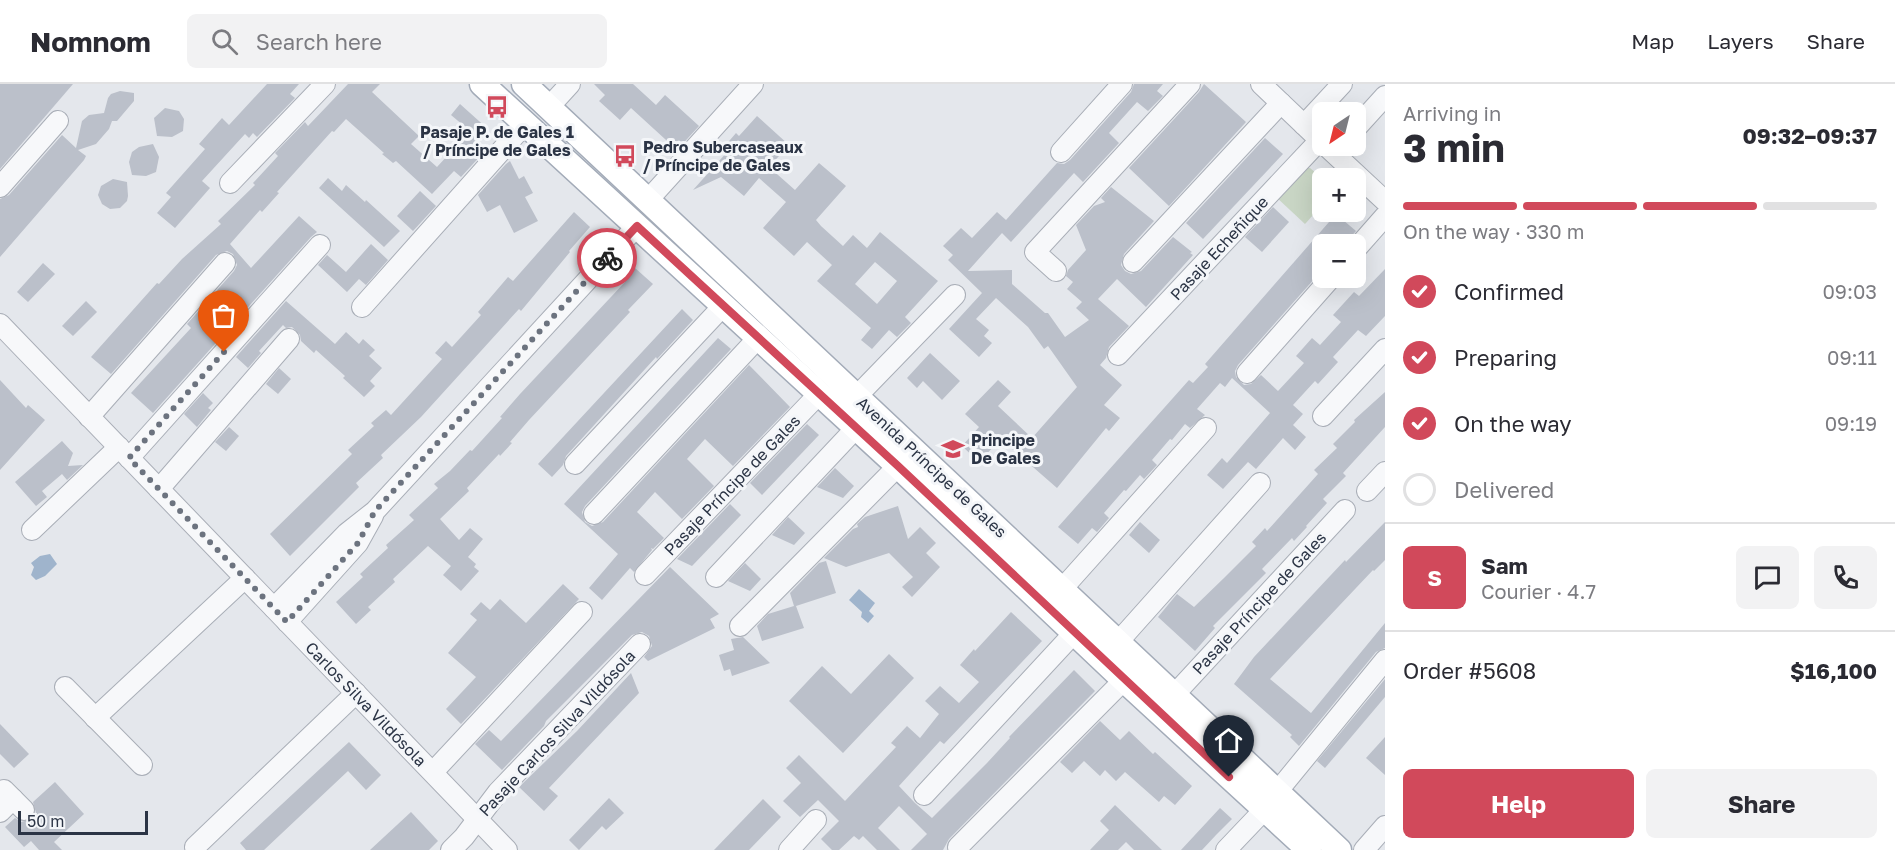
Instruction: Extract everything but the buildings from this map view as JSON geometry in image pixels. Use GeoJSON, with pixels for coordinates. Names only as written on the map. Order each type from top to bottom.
{"type":"FeatureCollection","features":[{"type":"Feature","properties":{"kind":"main road","name":"Avenida Príncipe de Gales"},"geometry":{"type":"LineString","coordinates":[[482,84],[898,466],[1124,680],[1271,801],[1339,850]]}},
{"type":"Feature","properties":{"kind":"main road","name":"Avenida Príncipe de Gales"},"geometry":{"type":"LineString","coordinates":[[524,84],[1174,695],[1271,801],[1309,850]]}},
{"type":"Feature","properties":{"kind":"street"},"geometry":{"type":"LineString","coordinates":[[230,183],[325,84]]}},
{"type":"Feature","properties":{"kind":"street"},"geometry":{"type":"LineString","coordinates":[[549,107],[570,84]]}},
{"type":"Feature","properties":{"kind":"street"},"geometry":{"type":"LineString","coordinates":[[648,200],[753,84]]}},
{"type":"Feature","properties":{"kind":"street"},"geometry":{"type":"LineString","coordinates":[[1061,153],[1122,84]]}},
{"type":"Feature","properties":{"kind":"street"},"geometry":{"type":"LineString","coordinates":[[1056,271],[1035,252],[1190,84]]}},
{"type":"Feature","properties":{"kind":"street"},"geometry":{"type":"LineString","coordinates":[[1261,84],[1312,132]]}},
{"type":"Feature","properties":{"kind":"street"},"geometry":{"type":"LineString","coordinates":[[1304,125],[1342,84]]}},
{"type":"Feature","properties":{"kind":"street"},"geometry":{"type":"LineString","coordinates":[[1366,117],[1385,96]]}},
{"type":"Feature","properties":{"kind":"street"},"geometry":{"type":"LineString","coordinates":[[1133,262],[1281,103]]}},
{"type":"Feature","properties":{"kind":"street"},"geometry":{"type":"LineString","coordinates":[[0,187],[58,121]]}},
{"type":"Feature","properties":{"kind":"street"},"geometry":{"type":"LineString","coordinates":[[362,307],[525,124]]}},
{"type":"Feature","properties":{"kind":"street","name":"Pasaje Echeñique"},"geometry":{"type":"LineString","coordinates":[[1118,355],[1317,156]]}},
{"type":"Feature","properties":{"kind":"street"},"geometry":{"type":"LineString","coordinates":[[1340,156],[1383,196]]}},
{"type":"Feature","properties":{"kind":"street"},"geometry":{"type":"LineString","coordinates":[[1366,238],[1385,216]]}},
{"type":"Feature","properties":{"kind":"street"},"geometry":{"type":"LineString","coordinates":[[280,615],[358,543],[375,511],[637,226]]}},
{"type":"Feature","properties":{"kind":"street"},"geometry":{"type":"LineString","coordinates":[[32,530],[124,452],[320,245]]}},
{"type":"Feature","properties":{"kind":"street"},"geometry":{"type":"LineString","coordinates":[[89,417],[225,262]]}},
{"type":"Feature","properties":{"kind":"street"},"geometry":{"type":"LineString","coordinates":[[1247,373],[1322,288]]}},
{"type":"Feature","properties":{"kind":"street"},"geometry":{"type":"LineString","coordinates":[[857,396],[955,295]]}},
{"type":"Feature","properties":{"kind":"street"},"geometry":{"type":"LineString","coordinates":[[575,464],[723,306]]}},
{"type":"Feature","properties":{"kind":"street","name":"Carlos Silva Vildósola"},"geometry":{"type":"LineString","coordinates":[[0,324],[507,850]]}},
{"type":"Feature","properties":{"kind":"street"},"geometry":{"type":"LineString","coordinates":[[594,514],[758,338]]}},
{"type":"Feature","properties":{"kind":"street"},"geometry":{"type":"LineString","coordinates":[[159,489],[289,339]]}},
{"type":"Feature","properties":{"kind":"street"},"geometry":{"type":"LineString","coordinates":[[1323,416],[1385,349]]}},
{"type":"Feature","properties":{"kind":"street","name":"Pasaje Príncipe de Gales"},"geometry":{"type":"LineString","coordinates":[[645,575],[819,394]]}},
{"type":"Feature","properties":{"kind":"street"},"geometry":{"type":"LineString","coordinates":[[716,577],[856,428]]}},
{"type":"Feature","properties":{"kind":"street"},"geometry":{"type":"LineString","coordinates":[[1062,590],[1206,428]]}},
{"type":"Feature","properties":{"kind":"street"},"geometry":{"type":"LineString","coordinates":[[740,626],[898,466]]}},
{"type":"Feature","properties":{"kind":"street"},"geometry":{"type":"LineString","coordinates":[[1367,491],[1385,472]]}},
{"type":"Feature","properties":{"kind":"street"},"geometry":{"type":"LineString","coordinates":[[1118,642],[1260,483]]}},
{"type":"Feature","properties":{"kind":"street","name":"Pasaje Príncipe de Gales"},"geometry":{"type":"LineString","coordinates":[[1174,695],[1345,510]]}},
{"type":"Feature","properties":{"kind":"street"},"geometry":{"type":"LineString","coordinates":[[95,718],[245,578]]}},
{"type":"Feature","properties":{"kind":"street"},"geometry":{"type":"LineString","coordinates":[[433,772],[582,612]]}},
{"type":"Feature","properties":{"kind":"street"},"geometry":{"type":"LineString","coordinates":[[924,795],[1074,633]]}},
{"type":"Feature","properties":{"kind":"street","name":"Pasaje Carlos Silva Vildósola"},"geometry":{"type":"LineString","coordinates":[[451,850],[464,837],[498,792],[640,644]]}},
{"type":"Feature","properties":{"kind":"street"},"geometry":{"type":"LineString","coordinates":[[1226,850],[1271,801],[1385,660]]}},
{"type":"Feature","properties":{"kind":"street"},"geometry":{"type":"LineString","coordinates":[[958,847],[1124,680]]}},
{"type":"Feature","properties":{"kind":"street"},"geometry":{"type":"LineString","coordinates":[[65,687],[142,765]]}},
{"type":"Feature","properties":{"kind":"street"},"geometry":{"type":"LineString","coordinates":[[195,847],[356,693]]}},
{"type":"Feature","properties":{"kind":"street"},"geometry":{"type":"LineString","coordinates":[[789,850],[816,820]]}},
{"type":"Feature","properties":{"kind":"street"},"geometry":{"type":"LineString","coordinates":[[1364,850],[1385,826]]}},
{"type":"Feature","properties":{"kind":"green space"},"geometry":{"type":"Polygon","coordinates":[[[1302,168],[1312,170],[1312,216],[1305,224],[1275,196],[1302,168]]]}},
{"type":"Feature","properties":{"kind":"water"},"geometry":{"type":"Polygon","coordinates":[[[50,554],[57,564],[45,576],[36,580],[31,575],[34,567],[31,563],[40,556],[50,554]]]}},
{"type":"Feature","properties":{"kind":"water"},"geometry":{"type":"Polygon","coordinates":[[[859,589],[875,603],[869,611],[874,616],[868,623],[861,617],[862,612],[849,600],[859,589]]]}},
{"type":"Feature","properties":{"kind":"way so far"},"geometry":{"type":"LineString","coordinates":[[224,352],[129,458],[287,622],[358,543],[375,511],[607,258]]}},
{"type":"Feature","properties":{"kind":"place","name":"Pasaje P. de Gales 1 / Príncipe de Gales"},"geometry":{"type":"Point","coordinates":[497,107]}},
{"type":"Feature","properties":{"kind":"place","name":"Pedro Subercaseaux / Príncipe de Gales"},"geometry":{"type":"Point","coordinates":[625,156]}},
{"type":"Feature","properties":{"kind":"place","name":"Principe De Gales"},"geometry":{"type":"Point","coordinates":[953,449]}},
{"type":"Feature","properties":{"kind":"route"},"geometry":{"type":"LineString","coordinates":[[607,258],[637,226],[898,466],[1229,777]]}}]}
